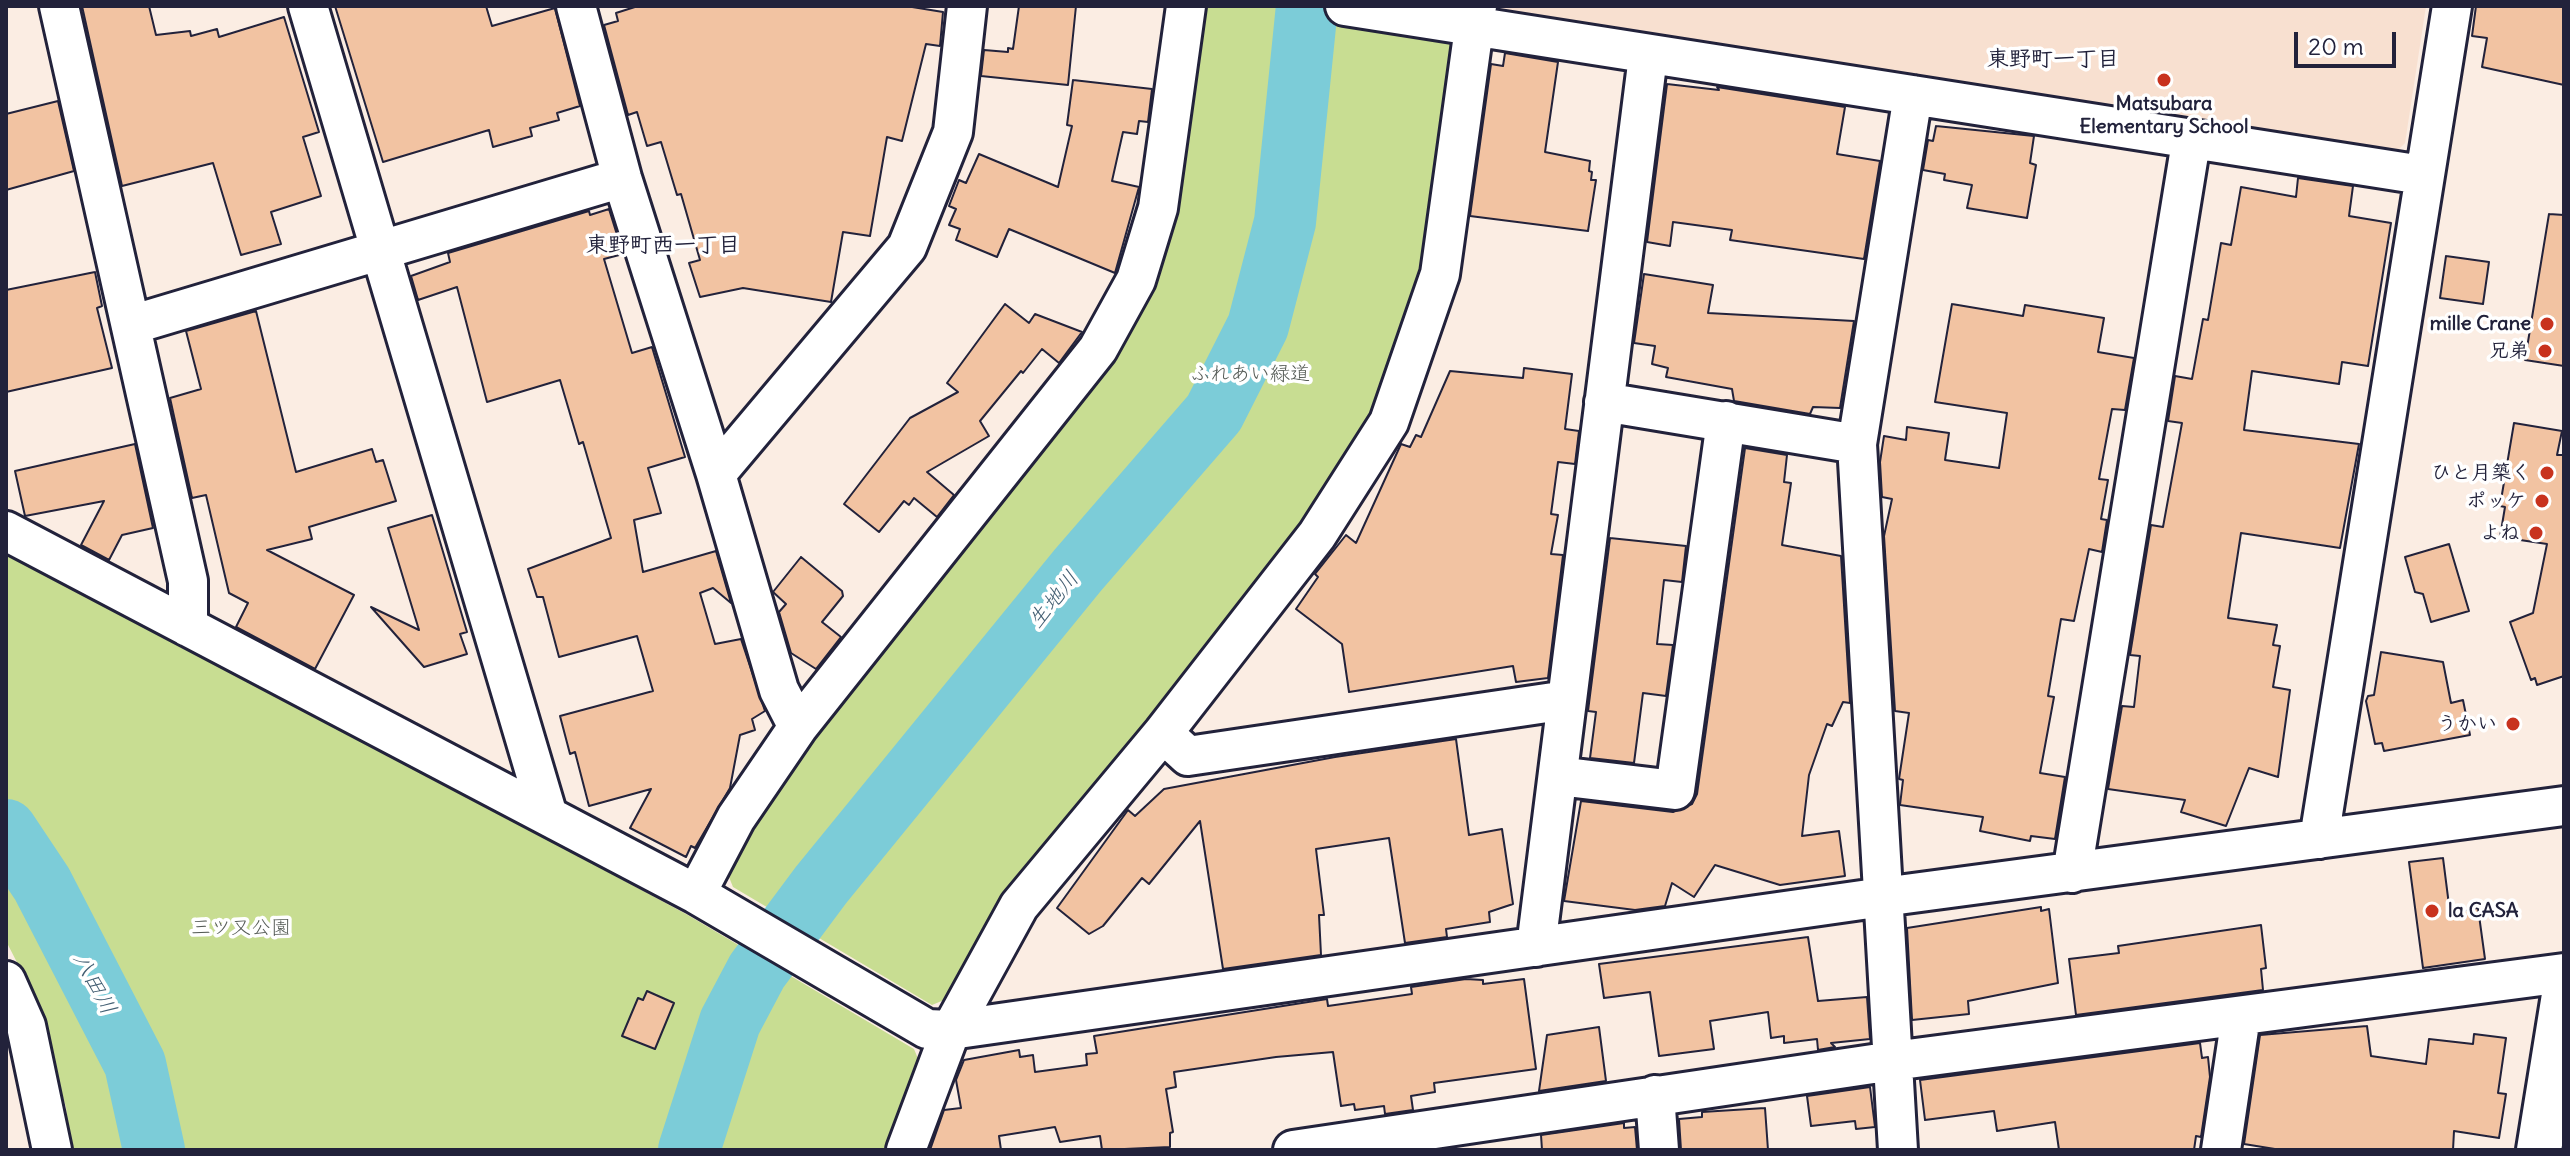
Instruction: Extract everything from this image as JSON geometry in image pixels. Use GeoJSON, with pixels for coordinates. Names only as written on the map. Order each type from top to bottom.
{"type":"FeatureCollection","features":[{"type":"Feature","properties":{"kind":"main road"},"geometry":{"type":"LineString","coordinates":[[2539,1150],[2564,995]]}},
{"type":"Feature","properties":{"kind":"street"},"geometry":{"type":"LineString","coordinates":[[59,6],[188,581],[188,627]]}},
{"type":"Feature","properties":{"kind":"street"},"geometry":{"type":"LineString","coordinates":[[308,6],[548,816]]}},
{"type":"Feature","properties":{"kind":"street"},"geometry":{"type":"LineString","coordinates":[[576,6],[622,178],[716,474],[779,690],[798,727]]}},
{"type":"Feature","properties":{"kind":"street"},"geometry":{"type":"LineString","coordinates":[[716,474],[907,247],[953,132],[967,6]]}},
{"type":"Feature","properties":{"kind":"street"},"geometry":{"type":"LineString","coordinates":[[696,894],[736,818],[798,727],[1098,349],[1136,280],[1158,208],[1186,6]]}},
{"type":"Feature","properties":{"kind":"street"},"geometry":{"type":"LineString","coordinates":[[2319,839],[2422,175],[2452,6]]}},
{"type":"Feature","properties":{"kind":"street"},"geometry":{"type":"LineString","coordinates":[[1356,8],[1476,16],[1648,56],[1913,95],[2191,142],[2422,175]]}},
{"type":"Feature","properties":{"kind":"street"},"geometry":{"type":"LineString","coordinates":[[906,1150],[939,1030],[1019,906],[1163,733],[1317,535],[1389,422],[1440,274],[1476,16]]}},
{"type":"Feature","properties":{"kind":"street"},"geometry":{"type":"LineString","coordinates":[[1536,947],[1648,56]]}},
{"type":"Feature","properties":{"kind":"street"},"geometry":{"type":"LineString","coordinates":[[1898,1150],[1857,444],[1913,95]]}},
{"type":"Feature","properties":{"kind":"street"},"geometry":{"type":"LineString","coordinates":[[2072,873],[2191,142]]}},
{"type":"Feature","properties":{"kind":"street"},"geometry":{"type":"LineString","coordinates":[[131,325],[622,178]]}},
{"type":"Feature","properties":{"kind":"street"},"geometry":{"type":"LineString","coordinates":[[1604,402],[1857,444]]}},
{"type":"Feature","properties":{"kind":"street"},"geometry":{"type":"LineString","coordinates":[[1558,776],[1675,790],[1726,421]]}},
{"type":"Feature","properties":{"kind":"street"},"geometry":{"type":"LineString","coordinates":[[6,531],[696,894],[939,1030],[1883,897],[2564,806]]}},
{"type":"Feature","properties":{"kind":"street"},"geometry":{"type":"LineString","coordinates":[[1163,733],[1188,756],[1567,700]]}},
{"type":"Feature","properties":{"kind":"street"},"geometry":{"type":"LineString","coordinates":[[1293,1150],[1412,1142],[1655,1095],[2564,973]]}},
{"type":"Feature","properties":{"kind":"street"},"geometry":{"type":"LineString","coordinates":[[6,981],[26,1026],[45,1144]]}},
{"type":"Feature","properties":{"kind":"street"},"geometry":{"type":"LineString","coordinates":[[2221,1150],[2241,1016]]}},
{"type":"Feature","properties":{"kind":"street"},"geometry":{"type":"LineString","coordinates":[[1655,1095],[1659,1150]]}},
{"type":"Feature","properties":{"kind":"shaded area","name":"Matsubara Elementary School"},"geometry":{"type":"Polygon","coordinates":[[[1493,6],[2426,6],[2405,143],[2394,154],[1502,16],[1493,6]]]}},
{"type":"Feature","properties":{"kind":"green space","name":"ふれあい緑道"},"geometry":{"type":"Polygon","coordinates":[[[1200,6],[1456,6],[1432,244],[1418,298],[1365,431],[1315,514],[1007,896],[944,1000],[932,1005],[733,887],[727,872],[775,785],[1103,376],[1155,282],[1180,202],[1200,6]]]}},
{"type":"Feature","properties":{"kind":"green space","name":"三ツ又公園"},"geometry":{"type":"Polygon","coordinates":[[[6,548],[686,914],[914,1049],[919,1061],[884,1150],[70,1150],[66,1107],[24,976],[6,941],[6,548]]]}},
{"type":"Feature","properties":{"kind":"building"},"geometry":{"type":"Polygon","coordinates":[[[82,6],[149,6],[156,35],[190,31],[191,36],[217,29],[219,37],[284,17],[319,132],[303,137],[321,196],[271,212],[281,244],[241,255],[213,163],[122,186],[82,6]]]}},
{"type":"Feature","properties":{"kind":"building"},"geometry":{"type":"Polygon","coordinates":[[[335,6],[486,6],[492,26],[555,8],[580,106],[557,113],[559,120],[530,128],[532,136],[493,147],[489,130],[383,162],[335,6]]]}},
{"type":"Feature","properties":{"kind":"building"},"geometry":{"type":"Polygon","coordinates":[[[638,6],[906,6],[943,12],[940,46],[926,44],[902,141],[887,137],[870,236],[843,232],[831,302],[743,288],[700,297],[689,263],[700,260],[681,194],[677,195],[661,142],[647,146],[637,112],[628,115],[604,25],[618,21],[616,13],[638,6]]]}},
{"type":"Feature","properties":{"kind":"building"},"geometry":{"type":"Polygon","coordinates":[[[1019,6],[1076,6],[1068,85],[981,76],[984,50],[1008,52],[1008,48],[1013,49],[1019,6]]]}},
{"type":"Feature","properties":{"kind":"building"},"geometry":{"type":"Polygon","coordinates":[[[2476,6],[2564,6],[2564,85],[2482,67],[2487,38],[2472,36],[2476,6]]]}},
{"type":"Feature","properties":{"kind":"building"},"geometry":{"type":"Polygon","coordinates":[[[1505,53],[1558,62],[1545,152],[1590,161],[1591,180],[1596,180],[1588,231],[1470,216],[1491,64],[1503,66],[1505,53]]]}},
{"type":"Feature","properties":{"kind":"building"},"geometry":{"type":"Polygon","coordinates":[[[1073,80],[1152,89],[1148,122],[1139,121],[1137,134],[1123,132],[1112,181],[1139,187],[1115,273],[1009,229],[997,257],[956,240],[960,229],[949,225],[956,209],[949,206],[959,180],[966,183],[979,154],[1058,187],[1072,126],[1067,125],[1073,80]]]}},
{"type":"Feature","properties":{"kind":"building"},"geometry":{"type":"Polygon","coordinates":[[[1667,84],[1719,90],[1717,87],[1845,107],[1837,154],[1880,161],[1864,259],[1730,240],[1732,230],[1673,222],[1670,246],[1647,242],[1667,84]]]}},
{"type":"Feature","properties":{"kind":"building"},"geometry":{"type":"Polygon","coordinates":[[[58,101],[74,171],[6,190],[6,114],[58,101]]]}},
{"type":"Feature","properties":{"kind":"building"},"geometry":{"type":"Polygon","coordinates":[[[1936,126],[2034,136],[2030,163],[2036,165],[2027,218],[1967,208],[1972,185],[1944,180],[1945,174],[1923,170],[1928,140],[1933,141],[1936,126]]]}},
{"type":"Feature","properties":{"kind":"building"},"geometry":{"type":"Polygon","coordinates":[[[2298,178],[2353,186],[2349,216],[2391,223],[2368,366],[2342,362],[2339,384],[2252,371],[2244,430],[2359,444],[2340,548],[2241,533],[2228,618],[2277,625],[2273,645],[2280,646],[2273,687],[2290,690],[2278,777],[2249,768],[2226,826],[2181,812],[2185,800],[2108,789],[2122,706],[2134,707],[2140,656],[2130,655],[2151,525],[2163,527],[2182,423],[2168,421],[2175,376],[2192,379],[2203,319],[2208,320],[2221,243],[2231,245],[2241,187],[2296,197],[2298,178]]]}},
{"type":"Feature","properties":{"kind":"building"},"geometry":{"type":"Polygon","coordinates":[[[609,209],[623,254],[604,259],[632,353],[652,347],[685,457],[648,468],[661,513],[634,520],[643,572],[716,551],[731,603],[713,588],[700,593],[715,644],[741,639],[765,711],[752,719],[755,730],[740,735],[730,788],[695,848],[691,846],[686,857],[630,828],[651,789],[589,806],[575,752],[570,754],[560,716],[653,691],[637,636],[559,657],[543,597],[537,597],[528,569],[611,538],[583,442],[579,444],[560,380],[487,402],[457,287],[418,300],[411,276],[450,262],[448,253],[589,211],[590,215],[609,209]]]}},
{"type":"Feature","properties":{"kind":"building"},"geometry":{"type":"Polygon","coordinates":[[[2549,214],[2564,215],[2564,366],[2525,360],[2549,214]]]}},
{"type":"Feature","properties":{"kind":"building"},"geometry":{"type":"Polygon","coordinates":[[[2446,256],[2489,262],[2483,304],[2440,298],[2446,256]]]}},
{"type":"Feature","properties":{"kind":"building"},"geometry":{"type":"Polygon","coordinates":[[[95,272],[102,306],[97,308],[112,368],[6,392],[6,290],[95,272]]]}},
{"type":"Feature","properties":{"kind":"building"},"geometry":{"type":"Polygon","coordinates":[[[1644,274],[1713,285],[1708,313],[1854,321],[1840,408],[1813,407],[1810,414],[1734,401],[1732,389],[1666,377],[1668,368],[1652,364],[1655,346],[1634,343],[1644,274]]]}},
{"type":"Feature","properties":{"kind":"building"},"geometry":{"type":"Polygon","coordinates":[[[1005,304],[1029,323],[1035,314],[1082,332],[1059,363],[1042,349],[1023,373],[1021,371],[980,421],[989,436],[927,472],[954,495],[937,517],[914,498],[909,505],[904,501],[879,532],[844,504],[910,418],[958,392],[947,383],[1005,304]]]}},
{"type":"Feature","properties":{"kind":"building"},"geometry":{"type":"Polygon","coordinates":[[[1952,304],[2023,316],[2025,305],[2104,318],[2098,352],[2134,358],[2125,410],[2112,409],[2099,479],[2108,480],[2101,519],[2107,520],[2102,552],[2089,549],[2074,621],[2061,619],[2048,696],[2054,697],[2040,773],[2065,777],[2055,839],[2031,836],[2030,841],[1980,831],[1983,817],[1900,805],[1903,780],[1899,779],[1909,713],[1895,711],[1884,536],[1892,499],[1882,497],[1880,462],[1884,436],[1906,440],[1907,427],[1949,433],[1945,460],[1999,468],[2007,413],[1935,402],[1952,304]]]}},
{"type":"Feature","properties":{"kind":"building"},"geometry":{"type":"Polygon","coordinates":[[[256,311],[296,472],[372,449],[376,462],[383,460],[396,501],[309,527],[312,539],[267,550],[354,595],[315,669],[236,627],[248,603],[229,593],[206,495],[192,498],[170,398],[201,389],[186,331],[256,311]]]}},
{"type":"Feature","properties":{"kind":"building"},"geometry":{"type":"Polygon","coordinates":[[[1524,368],[1572,374],[1565,429],[1579,431],[1575,464],[1558,462],[1551,514],[1558,515],[1551,554],[1563,555],[1548,678],[1516,682],[1513,666],[1349,692],[1342,644],[1296,609],[1318,577],[1315,574],[1346,535],[1356,543],[1401,444],[1410,447],[1416,435],[1421,437],[1450,371],[1523,378],[1524,368]]]}},
{"type":"Feature","properties":{"kind":"building"},"geometry":{"type":"Polygon","coordinates":[[[2514,423],[2562,431],[2557,455],[2564,455],[2564,676],[2537,685],[2535,678],[2531,680],[2510,622],[2533,613],[2547,544],[2500,537],[2505,507],[2500,506],[2514,423]]]}},
{"type":"Feature","properties":{"kind":"building"},"geometry":{"type":"Polygon","coordinates":[[[135,444],[153,528],[122,535],[109,560],[81,545],[104,501],[25,516],[15,471],[135,444]]]}},
{"type":"Feature","properties":{"kind":"building"},"geometry":{"type":"Polygon","coordinates":[[[1745,448],[1787,455],[1784,482],[1791,483],[1782,545],[1841,556],[1850,703],[1843,702],[1832,726],[1827,724],[1809,775],[1802,836],[1839,831],[1845,876],[1780,885],[1715,865],[1694,897],[1672,883],[1665,906],[1635,910],[1564,901],[1581,801],[1673,812],[1692,804],[1697,794],[1745,448]]]}},
{"type":"Feature","properties":{"kind":"building"},"geometry":{"type":"Polygon","coordinates":[[[432,515],[467,632],[460,634],[467,654],[424,667],[371,607],[419,630],[388,528],[432,515]]]}},
{"type":"Feature","properties":{"kind":"building"},"geometry":{"type":"Polygon","coordinates":[[[1610,538],[1686,546],[1682,582],[1664,580],[1657,644],[1673,645],[1666,696],[1643,693],[1634,763],[1590,758],[1596,712],[1588,711],[1610,538]]]}},
{"type":"Feature","properties":{"kind":"building"},"geometry":{"type":"Polygon","coordinates":[[[2449,544],[2469,611],[2431,622],[2423,594],[2415,592],[2405,557],[2449,544]]]}},
{"type":"Feature","properties":{"kind":"building"},"geometry":{"type":"Polygon","coordinates":[[[801,557],[842,591],[843,596],[822,622],[841,637],[816,669],[791,653],[779,612],[786,604],[773,592],[801,557]]]}},
{"type":"Feature","properties":{"kind":"building"},"geometry":{"type":"Polygon","coordinates":[[[2381,652],[2443,662],[2451,703],[2463,700],[2470,735],[2384,751],[2382,743],[2375,744],[2366,701],[2368,696],[2374,695],[2381,652]]]}},
{"type":"Feature","properties":{"kind":"building"},"geometry":{"type":"Polygon","coordinates":[[[1456,739],[1469,835],[1502,829],[1513,904],[1489,912],[1490,922],[1446,929],[1447,937],[1405,943],[1389,838],[1316,849],[1324,915],[1319,915],[1321,955],[1223,969],[1200,821],[1149,884],[1142,878],[1103,926],[1089,934],[1057,908],[1128,810],[1135,816],[1164,789],[1335,757],[1456,739]]]}},
{"type":"Feature","properties":{"kind":"building","name":"la CASA"},"geometry":{"type":"Polygon","coordinates":[[[2443,858],[2450,913],[2478,908],[2485,959],[2423,968],[2409,862],[2443,858]]]}},
{"type":"Feature","properties":{"kind":"building"},"geometry":{"type":"Polygon","coordinates":[[[2041,907],[2041,911],[2049,909],[2058,983],[1968,1001],[1969,1014],[1912,1020],[1907,928],[2041,907]]]}},
{"type":"Feature","properties":{"kind":"building"},"geometry":{"type":"Polygon","coordinates":[[[2261,925],[2266,968],[2261,969],[2263,990],[2076,1015],[2069,959],[2119,953],[2118,946],[2261,925]]]}},
{"type":"Feature","properties":{"kind":"building"},"geometry":{"type":"Polygon","coordinates":[[[1808,937],[1818,1001],[1867,997],[1870,1039],[1831,1043],[1835,1047],[1818,1050],[1817,1039],[1784,1043],[1784,1036],[1771,1038],[1768,1012],[1710,1021],[1714,1049],[1659,1056],[1650,992],[1604,998],[1599,964],[1808,937]]]}},
{"type":"Feature","properties":{"kind":"building"},"geometry":{"type":"Polygon","coordinates":[[[1466,979],[1483,980],[1483,984],[1524,979],[1536,1069],[1434,1083],[1435,1092],[1411,1096],[1413,1110],[1385,1114],[1384,1106],[1355,1110],[1354,1104],[1341,1106],[1333,1052],[1276,1057],[1174,1072],[1176,1087],[1166,1089],[1173,1132],[1170,1133],[1170,1147],[1102,1150],[1100,1136],[1060,1142],[1055,1127],[999,1136],[1001,1150],[930,1150],[944,1110],[961,1108],[956,1080],[964,1060],[1019,1050],[1020,1057],[1033,1055],[1035,1072],[1087,1065],[1086,1054],[1097,1053],[1094,1036],[1327,999],[1328,1006],[1412,994],[1411,987],[1466,979]]]}},
{"type":"Feature","properties":{"kind":"building"},"geometry":{"type":"Polygon","coordinates":[[[647,991],[674,1003],[655,1049],[622,1036],[638,998],[643,1000],[647,991]]]}},
{"type":"Feature","properties":{"kind":"building"},"geometry":{"type":"Polygon","coordinates":[[[2367,1026],[2371,1056],[2426,1064],[2429,1039],[2473,1044],[2474,1034],[2506,1038],[2498,1093],[2506,1094],[2499,1138],[2454,1131],[2453,1150],[2281,1150],[2244,1144],[2260,1035],[2367,1026]]]}},
{"type":"Feature","properties":{"kind":"building"},"geometry":{"type":"Polygon","coordinates":[[[1599,1027],[1606,1081],[1539,1091],[1547,1035],[1599,1027]]]}},
{"type":"Feature","properties":{"kind":"building"},"geometry":{"type":"Polygon","coordinates":[[[2200,1043],[2202,1058],[2208,1057],[2210,1077],[2201,1137],[2196,1136],[2194,1150],[2059,1150],[2055,1122],[1997,1131],[1994,1111],[1925,1120],[1920,1080],[2200,1043]]]}},
{"type":"Feature","properties":{"kind":"building"},"geometry":{"type":"Polygon","coordinates":[[[1870,1087],[1875,1127],[1856,1129],[1855,1121],[1811,1126],[1807,1096],[1870,1087]]]}},
{"type":"Feature","properties":{"kind":"building"},"geometry":{"type":"Polygon","coordinates":[[[1765,1108],[1768,1150],[1681,1150],[1679,1119],[1702,1117],[1702,1112],[1765,1108]]]}},
{"type":"Feature","properties":{"kind":"building"},"geometry":{"type":"Polygon","coordinates":[[[1624,1123],[1624,1128],[1635,1127],[1637,1150],[1542,1150],[1541,1135],[1624,1123]]]}},
{"type":"Feature","properties":{"kind":"waterway","name":"生地川"},"geometry":{"type":"LineString","coordinates":[[689,1150],[730,1022],[757,971],[821,885],[1078,570],[1214,413],[1258,326],[1285,222],[1307,6]]}},
{"type":"Feature","properties":{"kind":"waterway","name":"八田川"},"geometry":{"type":"LineString","coordinates":[[6,830],[42,884],[135,1064],[154,1150]]}},
{"type":"Feature","properties":{"kind":"place","name":"Matsubara Elementary School"},"geometry":{"type":"Point","coordinates":[2164,80]}},
{"type":"Feature","properties":{"kind":"place","name":"mille Crane"},"geometry":{"type":"Point","coordinates":[2547,324]}},
{"type":"Feature","properties":{"kind":"place","name":"兄弟"},"geometry":{"type":"Point","coordinates":[2545,351]}},
{"type":"Feature","properties":{"kind":"place","name":"ひと月築く"},"geometry":{"type":"Point","coordinates":[2547,473]}},
{"type":"Feature","properties":{"kind":"place","name":"ポッケ"},"geometry":{"type":"Point","coordinates":[2542,501]}},
{"type":"Feature","properties":{"kind":"place","name":"よね"},"geometry":{"type":"Point","coordinates":[2536,533]}},
{"type":"Feature","properties":{"kind":"place","name":"うかい"},"geometry":{"type":"Point","coordinates":[2513,724]}},
{"type":"Feature","properties":{"kind":"place","name":"la CASA"},"geometry":{"type":"Point","coordinates":[2432,911]}},
{"type":"Feature","properties":{"kind":"district","name":"東野町一丁目"},"geometry":{"type":"Point","coordinates":[2053,60]}},
{"type":"Feature","properties":{"kind":"district","name":"東野町西一丁目"},"geometry":{"type":"Point","coordinates":[663,246]}}]}
